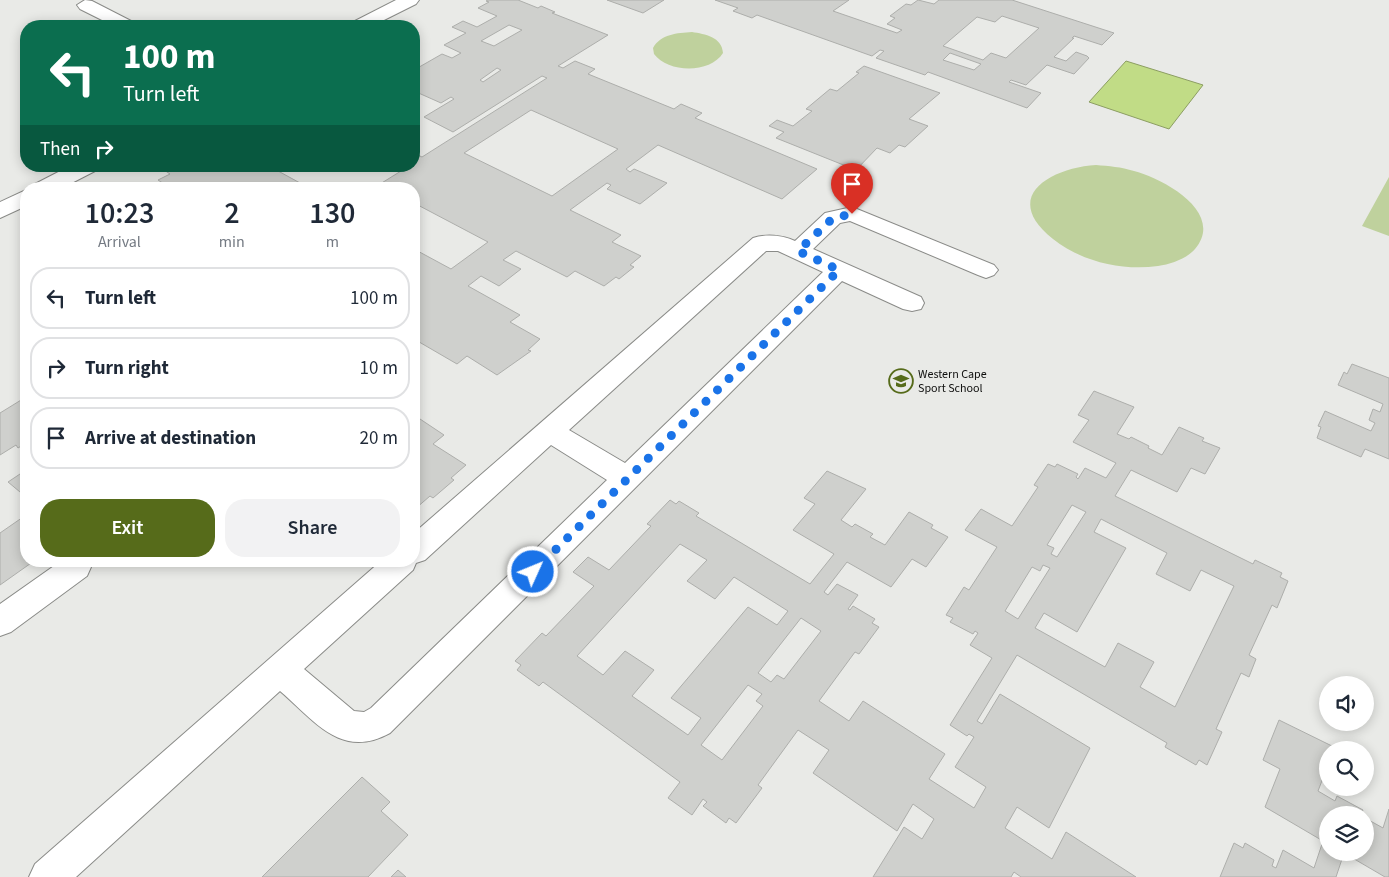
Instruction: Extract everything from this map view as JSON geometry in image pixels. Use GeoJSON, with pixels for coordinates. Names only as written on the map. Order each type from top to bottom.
{"type":"FeatureCollection","features":[{"type":"Feature","properties":{"kind":"lane"},"geometry":{"type":"LineString","coordinates":[[371,20],[410,0]]}},
{"type":"Feature","properties":{"kind":"lane"},"geometry":{"type":"LineString","coordinates":[[86,5],[115,20]]}},
{"type":"Feature","properties":{"kind":"lane"},"geometry":{"type":"LineString","coordinates":[[56,182],[76,172]]}},
{"type":"Feature","properties":{"kind":"lane"},"geometry":{"type":"LineString","coordinates":[[0,211],[20,200]]}},
{"type":"Feature","properties":{"kind":"lane"},"geometry":{"type":"LineString","coordinates":[[798,251],[833,218],[852,214],[986,270]]}},
{"type":"Feature","properties":{"kind":"lane"},"geometry":{"type":"LineString","coordinates":[[420,546],[761,243],[775,242],[798,251],[912,303]]}},
{"type":"Feature","properties":{"kind":"lane"},"geometry":{"type":"LineString","coordinates":[[280,670],[344,724],[353,728],[374,726],[839,270]]}},
{"type":"Feature","properties":{"kind":"lane"},"geometry":{"type":"LineString","coordinates":[[549,431],[628,479]]}},
{"type":"Feature","properties":{"kind":"lane"},"geometry":{"type":"LineString","coordinates":[[0,622],[76,567]]}},
{"type":"Feature","properties":{"kind":"lane"},"geometry":{"type":"LineString","coordinates":[[48,877],[395,567]]}},
{"type":"Feature","properties":{"kind":"shaded area"},"geometry":{"type":"Polygon","coordinates":[[[692,32],[707,35],[720,43],[723,53],[717,60],[699,68],[679,68],[660,60],[654,54],[653,48],[656,43],[665,37],[692,32]]]}},
{"type":"Feature","properties":{"kind":"shaded area"},"geometry":{"type":"Polygon","coordinates":[[[1126,61],[1203,85],[1169,129],[1089,102],[1126,61]]]}},
{"type":"Feature","properties":{"kind":"shaded area"},"geometry":{"type":"Polygon","coordinates":[[[1096,165],[1110,166],[1146,175],[1174,189],[1187,199],[1197,210],[1202,222],[1202,235],[1195,249],[1183,258],[1168,264],[1131,267],[1117,266],[1090,259],[1064,247],[1053,239],[1038,224],[1031,210],[1031,198],[1037,187],[1062,172],[1096,165]]]}},
{"type":"Feature","properties":{"kind":"shaded area"},"geometry":{"type":"Polygon","coordinates":[[[1389,177],[1389,236],[1362,226],[1389,177]]]}},
{"type":"Feature","properties":{"kind":"building"},"geometry":{"type":"Polygon","coordinates":[[[518,0],[538,8],[541,6],[555,12],[552,13],[608,35],[558,66],[563,68],[575,61],[595,69],[588,74],[674,109],[681,104],[702,113],[695,118],[817,169],[782,199],[658,145],[626,169],[630,172],[634,169],[667,183],[640,204],[607,189],[611,185],[607,183],[570,210],[621,235],[612,242],[641,256],[630,265],[634,267],[619,279],[616,277],[604,286],[575,271],[567,277],[516,251],[503,260],[521,269],[499,286],[481,276],[468,286],[520,315],[510,322],[540,339],[528,350],[531,351],[497,375],[467,356],[457,364],[420,342],[420,252],[451,269],[488,242],[420,206],[420,182],[383,182],[399,172],[420,172],[420,156],[422,157],[547,78],[542,76],[453,132],[424,117],[454,99],[451,97],[441,103],[420,94],[420,67],[442,54],[452,58],[461,53],[444,45],[466,33],[452,27],[463,21],[477,27],[497,16],[478,8],[489,2],[486,1],[518,0]],[[509,25],[481,41],[494,46],[522,30],[509,25]],[[497,68],[480,80],[483,82],[501,70],[497,68]],[[531,110],[464,153],[552,196],[618,149],[531,110]]]}},
{"type":"Feature","properties":{"kind":"building"},"geometry":{"type":"Polygon","coordinates":[[[607,0],[664,0],[643,13],[607,0]]]}},
{"type":"Feature","properties":{"kind":"building"},"geometry":{"type":"Polygon","coordinates":[[[715,0],[849,0],[833,11],[897,33],[902,30],[887,24],[895,18],[890,16],[906,4],[911,5],[918,0],[934,4],[939,0],[1012,0],[1114,33],[1102,45],[1074,36],[1072,38],[1074,38],[1054,57],[1066,61],[1076,52],[1087,56],[1089,58],[1074,74],[1047,65],[1026,85],[1011,80],[1009,82],[1041,93],[1027,108],[928,72],[925,75],[876,58],[884,51],[880,50],[872,56],[757,15],[752,18],[733,11],[738,8],[715,0]],[[1002,16],[995,22],[977,17],[943,46],[983,60],[991,53],[1006,58],[1039,28],[1002,16]],[[950,53],[943,60],[974,70],[981,64],[950,53]]]}},
{"type":"Feature","properties":{"kind":"building"},"geometry":{"type":"Polygon","coordinates":[[[864,66],[940,93],[909,119],[928,126],[905,147],[899,145],[890,153],[877,148],[856,170],[776,138],[784,132],[769,126],[777,120],[793,126],[812,111],[806,109],[830,89],[837,91],[859,73],[856,72],[864,66]]]}},
{"type":"Feature","properties":{"kind":"building"},"geometry":{"type":"Polygon","coordinates":[[[167,172],[280,172],[298,182],[161,182],[158,180],[170,174],[167,172]]]}},
{"type":"Feature","properties":{"kind":"building"},"geometry":{"type":"Polygon","coordinates":[[[1352,364],[1389,378],[1389,459],[1365,449],[1361,457],[1317,438],[1321,427],[1318,426],[1325,411],[1371,431],[1375,423],[1369,420],[1373,409],[1380,412],[1383,404],[1338,385],[1344,372],[1347,374],[1352,364]]]}},
{"type":"Feature","properties":{"kind":"building"},"geometry":{"type":"Polygon","coordinates":[[[1094,391],[1134,407],[1117,434],[1129,439],[1131,437],[1162,455],[1179,427],[1204,438],[1202,441],[1220,448],[1205,474],[1191,468],[1177,492],[1131,470],[1115,496],[1253,564],[1255,560],[1282,573],[1280,577],[1288,581],[1277,608],[1272,605],[1249,655],[1256,659],[1249,677],[1241,673],[1216,729],[1222,732],[1207,765],[1199,760],[1196,765],[1165,747],[1167,743],[1017,655],[977,721],[982,724],[1000,694],[1090,748],[1049,828],[1017,807],[1005,828],[1052,859],[1066,832],[1136,877],[1021,877],[1014,872],[1011,877],[873,877],[904,827],[922,839],[934,819],[913,804],[897,831],[813,773],[829,750],[798,730],[758,785],[762,788],[736,823],[729,818],[726,823],[703,806],[707,802],[703,799],[692,815],[668,798],[680,782],[543,682],[539,686],[517,670],[521,665],[515,661],[542,633],[546,636],[594,586],[573,572],[588,557],[609,570],[651,526],[647,524],[670,500],[676,504],[679,501],[699,513],[696,516],[810,584],[834,554],[793,530],[815,504],[804,498],[827,471],[866,489],[841,520],[852,527],[855,524],[873,534],[870,537],[885,545],[909,512],[933,525],[931,528],[948,537],[926,567],[912,559],[891,587],[847,562],[824,592],[828,595],[837,584],[858,595],[848,609],[850,610],[853,606],[875,619],[872,623],[879,627],[859,654],[855,652],[819,701],[849,721],[863,701],[945,754],[929,779],[974,808],[986,787],[955,767],[974,737],[969,734],[967,736],[950,725],[992,658],[970,645],[978,633],[975,631],[973,634],[950,622],[953,618],[946,615],[964,587],[969,590],[997,547],[965,530],[981,509],[1012,526],[1038,487],[1034,485],[1048,464],[1055,467],[1057,464],[1078,474],[1076,477],[1078,479],[1085,468],[1106,478],[1116,463],[1073,442],[1089,420],[1078,415],[1094,391]],[[1072,505],[1047,545],[1054,548],[1051,554],[1057,557],[1086,512],[1072,505]],[[1101,519],[1094,532],[1126,548],[1077,632],[1044,613],[1035,628],[1105,667],[1118,643],[1154,662],[1140,687],[1175,707],[1234,586],[1201,570],[1190,591],[1156,574],[1167,553],[1101,519]],[[680,544],[577,656],[603,675],[625,651],[654,670],[632,696],[688,735],[701,718],[671,698],[748,607],[777,625],[788,611],[734,577],[715,599],[687,581],[707,560],[680,544]],[[1043,565],[1040,571],[1032,567],[1005,611],[1018,619],[1050,568],[1043,565]],[[801,618],[758,673],[771,682],[777,675],[784,679],[821,631],[801,618]],[[748,685],[701,745],[722,760],[763,706],[756,701],[762,694],[748,685]]]}},
{"type":"Feature","properties":{"kind":"building"},"geometry":{"type":"Polygon","coordinates":[[[20,401],[20,447],[18,448],[16,445],[0,455],[0,413],[20,401]]]}},
{"type":"Feature","properties":{"kind":"building"},"geometry":{"type":"Polygon","coordinates":[[[420,419],[444,435],[433,444],[466,465],[451,478],[454,480],[433,498],[430,496],[420,505],[420,419]]]}},
{"type":"Feature","properties":{"kind":"building"},"geometry":{"type":"Polygon","coordinates":[[[20,474],[20,492],[8,482],[20,474]]]}},
{"type":"Feature","properties":{"kind":"building"},"geometry":{"type":"Polygon","coordinates":[[[20,519],[20,567],[26,567],[0,585],[0,533],[20,519]]]}},
{"type":"Feature","properties":{"kind":"building"},"geometry":{"type":"Polygon","coordinates":[[[1279,720],[1322,741],[1319,741],[1319,796],[1326,796],[1335,801],[1337,796],[1356,806],[1319,806],[1319,839],[1265,807],[1280,769],[1263,760],[1279,720]]]}},
{"type":"Feature","properties":{"kind":"building"},"geometry":{"type":"Polygon","coordinates":[[[362,777],[390,802],[381,811],[408,835],[368,877],[262,877],[362,777]]]}},
{"type":"Feature","properties":{"kind":"building"},"geometry":{"type":"Polygon","coordinates":[[[1389,809],[1389,877],[1385,877],[1358,861],[1374,861],[1374,823],[1383,828],[1389,809]]]}},
{"type":"Feature","properties":{"kind":"building"},"geometry":{"type":"Polygon","coordinates":[[[1234,843],[1243,848],[1245,843],[1274,860],[1272,866],[1276,868],[1283,850],[1314,868],[1319,853],[1319,861],[1341,861],[1336,877],[1220,877],[1234,843]]]}},
{"type":"Feature","properties":{"kind":"building"},"geometry":{"type":"Polygon","coordinates":[[[398,870],[406,877],[391,877],[398,870]]]}},
{"type":"Feature","properties":{"kind":"place","name":"Western Cape Sport School"},"geometry":{"type":"Point","coordinates":[901,381]}},
{"type":"Feature","properties":{"kind":"route"},"geometry":{"type":"LineString","coordinates":[[533,572],[839,270],[798,251],[833,218],[838,215],[852,214]]}}]}
